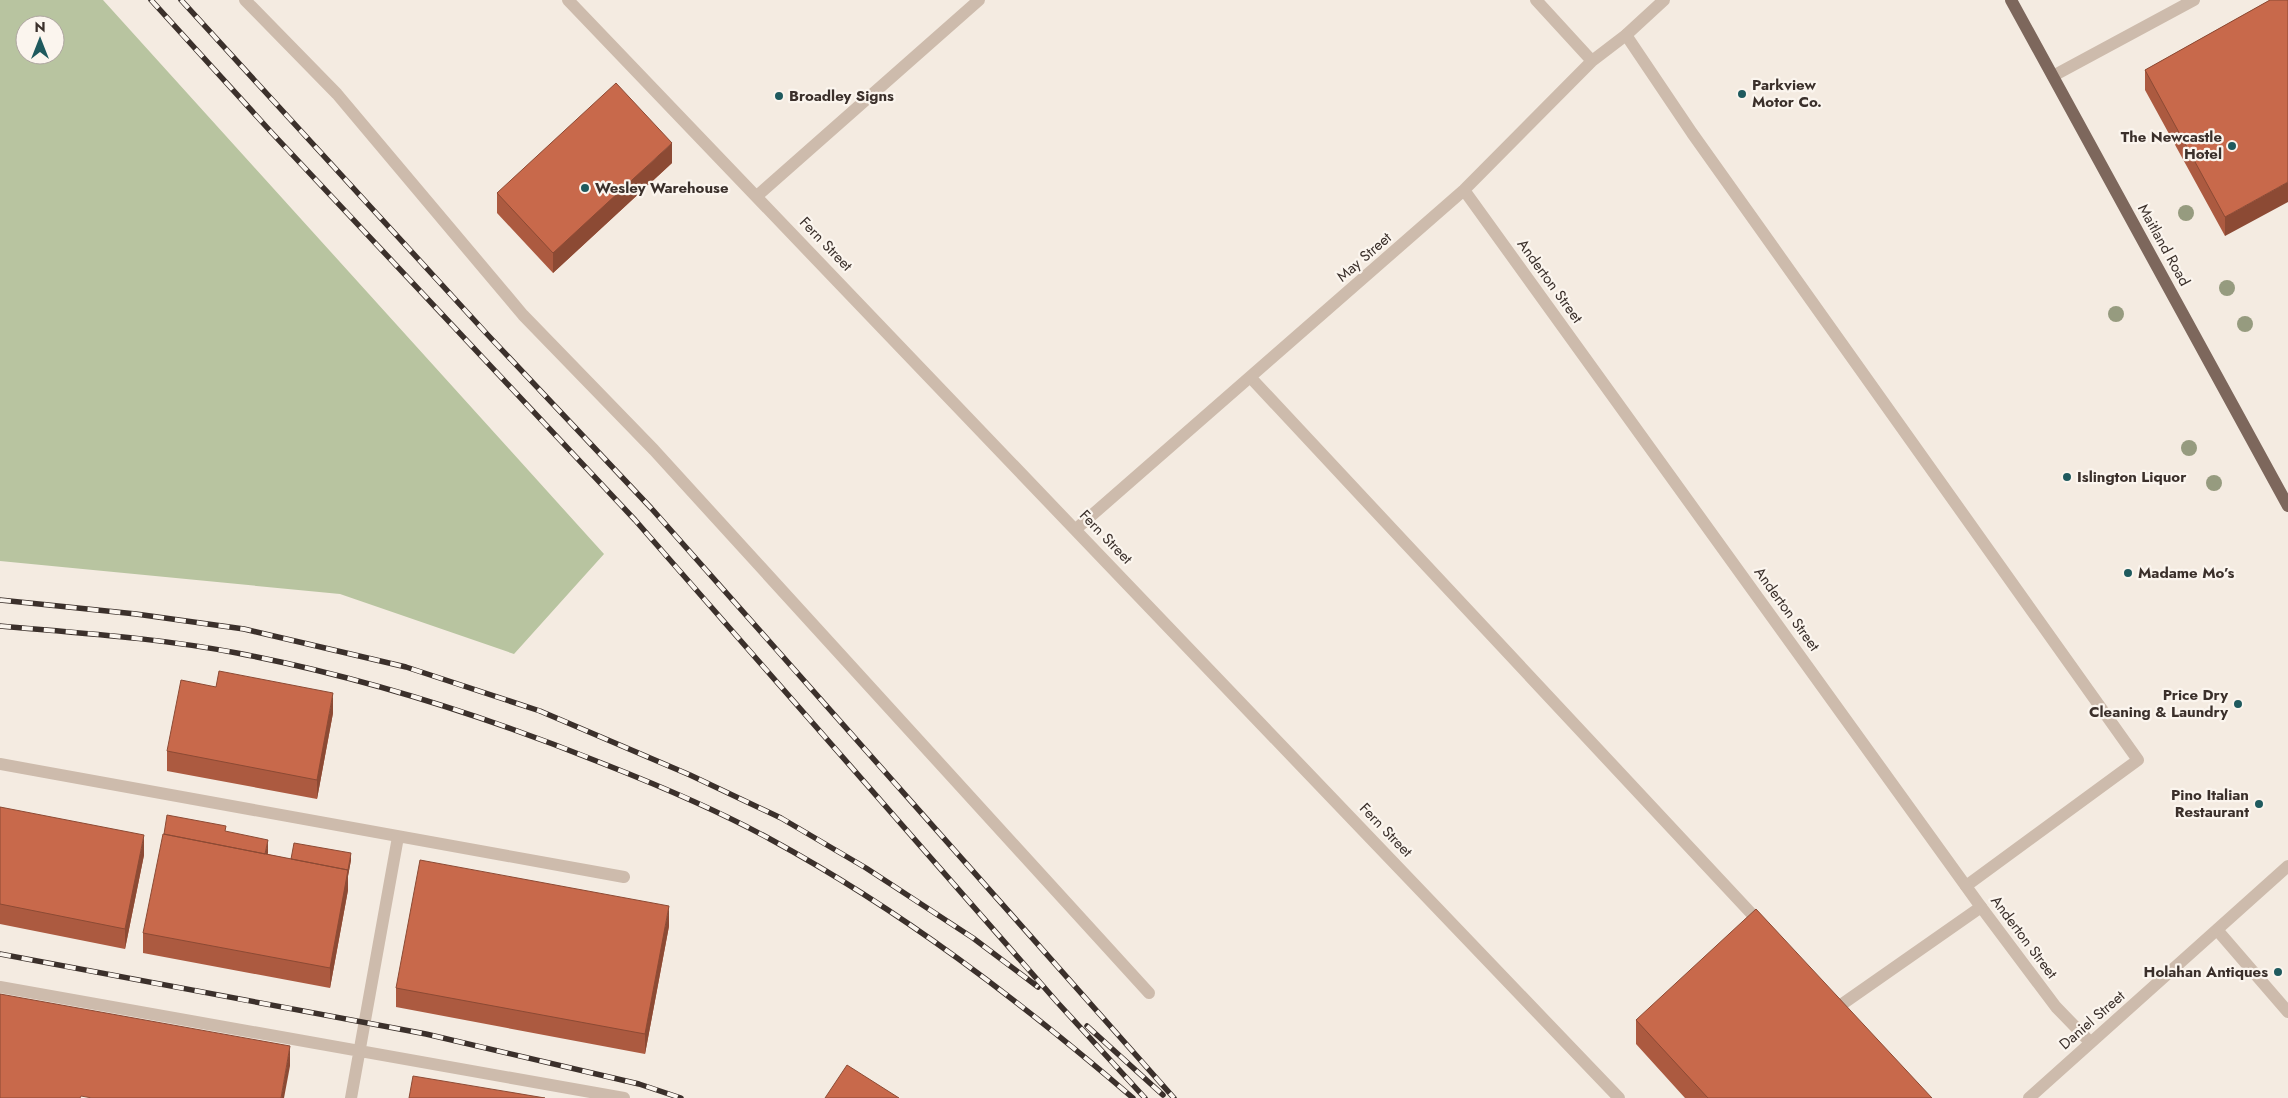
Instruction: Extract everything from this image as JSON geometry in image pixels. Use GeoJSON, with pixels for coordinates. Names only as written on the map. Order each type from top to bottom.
{"type":"FeatureCollection","features":[{"type":"Feature","properties":{"kind":"main road","name":"Maitland Road"},"geometry":{"type":"LineString","coordinates":[[2011,0],[2288,506]]}},
{"type":"Feature","properties":{"kind":"street"},"geometry":{"type":"LineString","coordinates":[[245,0],[337,94],[523,315],[654,450],[1149,993]]}},
{"type":"Feature","properties":{"kind":"street","name":"Fern Street"},"geometry":{"type":"LineString","coordinates":[[568,0],[1619,1098]]}},
{"type":"Feature","properties":{"kind":"street"},"geometry":{"type":"LineString","coordinates":[[757,196],[979,0]]}},
{"type":"Feature","properties":{"kind":"street"},"geometry":{"type":"LineString","coordinates":[[1536,0],[1592,62]]}},
{"type":"Feature","properties":{"kind":"street","name":"May Street"},"geometry":{"type":"LineString","coordinates":[[1076,529],[1252,378],[1464,190],[1592,62],[1626,35],[1664,0]]}},
{"type":"Feature","properties":{"kind":"street"},"geometry":{"type":"LineString","coordinates":[[2053,76],[2194,0]]}},
{"type":"Feature","properties":{"kind":"street"},"geometry":{"type":"LineString","coordinates":[[1626,35],[1704,150],[2138,760],[1966,886]]}},
{"type":"Feature","properties":{"kind":"street","name":"Anderton Street"},"geometry":{"type":"LineString","coordinates":[[1464,190],[1981,907],[2056,1007],[2090,1042]]}},
{"type":"Feature","properties":{"kind":"street"},"geometry":{"type":"LineString","coordinates":[[1252,378],[1770,934]]}},
{"type":"Feature","properties":{"kind":"street"},"geometry":{"type":"LineString","coordinates":[[0,764],[624,878]]}},
{"type":"Feature","properties":{"kind":"street"},"geometry":{"type":"LineString","coordinates":[[351,1098],[398,837]]}},
{"type":"Feature","properties":{"kind":"street","name":"Daniel Street"},"geometry":{"type":"LineString","coordinates":[[2029,1098],[2090,1042],[2218,931],[2288,866]]}},
{"type":"Feature","properties":{"kind":"street"},"geometry":{"type":"LineString","coordinates":[[1825,992],[1838,1007],[1981,907]]}},
{"type":"Feature","properties":{"kind":"street"},"geometry":{"type":"LineString","coordinates":[[2218,931],[2288,1012]]}},
{"type":"Feature","properties":{"kind":"street"},"geometry":{"type":"LineString","coordinates":[[0,987],[624,1098]]}},
{"type":"Feature","properties":{"kind":"green space"},"geometry":{"type":"Polygon","coordinates":[[[0,0],[103,0],[604,554],[514,654],[340,594],[0,561],[0,0]]]}},
{"type":"Feature","properties":{"kind":"building","name":"The Newcastle Hotel"},"geometry":{"type":"Polygon","coordinates":[[[2270,0],[2288,0],[2288,182],[2225,217],[2145,70],[2270,0]]]}},
{"type":"Feature","properties":{"kind":"building","name":"Wesley Warehouse"},"geometry":{"type":"Polygon","coordinates":[[[616,83],[672,143],[553,253],[497,193],[616,83]]]}},
{"type":"Feature","properties":{"kind":"building"},"geometry":{"type":"Polygon","coordinates":[[[219,671],[333,693],[317,780],[167,751],[181,680],[216,687],[219,671]]]}},
{"type":"Feature","properties":{"kind":"building"},"geometry":{"type":"Polygon","coordinates":[[[0,807],[144,835],[125,929],[0,904],[0,807]]]}},
{"type":"Feature","properties":{"kind":"building"},"geometry":{"type":"Polygon","coordinates":[[[167,815],[226,826],[225,831],[268,840],[265,854],[164,834],[167,815]]]}},
{"type":"Feature","properties":{"kind":"building"},"geometry":{"type":"Polygon","coordinates":[[[163,834],[348,870],[330,968],[143,933],[163,834]]]}},
{"type":"Feature","properties":{"kind":"building"},"geometry":{"type":"Polygon","coordinates":[[[294,843],[351,853],[348,870],[291,859],[294,843]]]}},
{"type":"Feature","properties":{"kind":"building"},"geometry":{"type":"Polygon","coordinates":[[[420,860],[669,906],[645,1034],[396,988],[420,860]]]}},
{"type":"Feature","properties":{"kind":"building"},"geometry":{"type":"Polygon","coordinates":[[[1756,909],[1932,1098],[1708,1098],[1636,1020],[1756,909]]]}},
{"type":"Feature","properties":{"kind":"building"},"geometry":{"type":"Polygon","coordinates":[[[0,994],[290,1046],[281,1098],[92,1098],[81,1096],[80,1098],[0,1098],[0,994]]]}},
{"type":"Feature","properties":{"kind":"building"},"geometry":{"type":"Polygon","coordinates":[[[847,1065],[899,1098],[825,1098],[847,1065]]]}},
{"type":"Feature","properties":{"kind":"building"},"geometry":{"type":"Polygon","coordinates":[[[413,1076],[545,1098],[409,1098],[413,1076]]]}},
{"type":"Feature","properties":{"kind":"railway"},"geometry":{"type":"LineString","coordinates":[[151,0],[272,133],[635,520],[1057,1002],[1145,1098]]}},
{"type":"Feature","properties":{"kind":"railway"},"geometry":{"type":"LineString","coordinates":[[181,0],[486,333],[651,508],[1174,1098]]}},
{"type":"Feature","properties":{"kind":"railway"},"geometry":{"type":"LineString","coordinates":[[0,600],[136,614],[244,629],[406,667],[540,711],[690,775],[781,818],[866,868],[973,938],[1038,987]]}},
{"type":"Feature","properties":{"kind":"railway"},"geometry":{"type":"LineString","coordinates":[[0,626],[178,643],[237,653],[331,674],[469,714],[559,746],[646,781],[750,828],[866,896],[913,927],[1003,992],[1133,1098]]}},
{"type":"Feature","properties":{"kind":"railway"},"geometry":{"type":"LineString","coordinates":[[0,954],[426,1034],[639,1084],[681,1098]]}},
{"type":"Feature","properties":{"kind":"railway"},"geometry":{"type":"LineString","coordinates":[[1087,1026],[1163,1095]]}},
{"type":"Feature","properties":{"kind":"place","name":"Parkview Motor Co."},"geometry":{"type":"Point","coordinates":[1742,94]}},
{"type":"Feature","properties":{"kind":"place","name":"Broadley Signs"},"geometry":{"type":"Point","coordinates":[779,96]}},
{"type":"Feature","properties":{"kind":"place","name":"The Newcastle Hotel"},"geometry":{"type":"Point","coordinates":[2232,146]}},
{"type":"Feature","properties":{"kind":"place","name":"Wesley Warehouse"},"geometry":{"type":"Point","coordinates":[585,188]}},
{"type":"Feature","properties":{"kind":"place","name":"Islington Liquor"},"geometry":{"type":"Point","coordinates":[2067,477]}},
{"type":"Feature","properties":{"kind":"place","name":"Madame Mo’s"},"geometry":{"type":"Point","coordinates":[2128,573]}},
{"type":"Feature","properties":{"kind":"place","name":"Price Dry Cleaning & Laundry"},"geometry":{"type":"Point","coordinates":[2238,704]}},
{"type":"Feature","properties":{"kind":"place","name":"Pino Italian Restaurant"},"geometry":{"type":"Point","coordinates":[2259,804]}},
{"type":"Feature","properties":{"kind":"place","name":"Holahan Antiques"},"geometry":{"type":"Point","coordinates":[2278,972]}}]}
